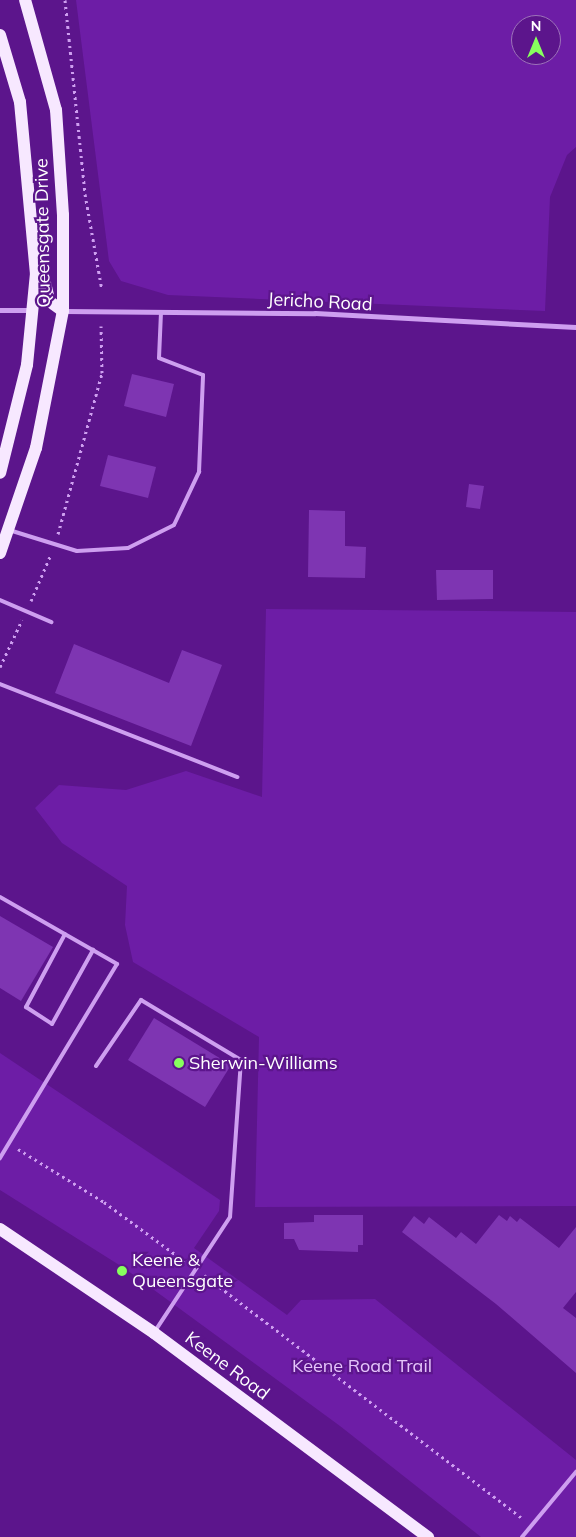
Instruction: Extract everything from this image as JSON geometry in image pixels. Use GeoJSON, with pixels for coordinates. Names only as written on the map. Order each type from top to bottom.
{"type":"FeatureCollection","features":[{"type":"Feature","properties":{"kind":"main road","name":"Queensgate Drive"},"geometry":{"type":"LineString","coordinates":[[0,553],[43,420],[63,311],[63,215],[56,110],[25,0]]}},
{"type":"Feature","properties":{"kind":"main road","name":"Queensgate Drive"},"geometry":{"type":"LineString","coordinates":[[0,35],[20,102],[34,231],[35,310],[21,395],[0,473]]}},
{"type":"Feature","properties":{"kind":"main road"},"geometry":{"type":"LineString","coordinates":[[34,231],[49,301],[63,311]]}},
{"type":"Feature","properties":{"kind":"main road","name":"Keene Road"},"geometry":{"type":"LineString","coordinates":[[0,1229],[154,1333],[428,1537]]}},
{"type":"Feature","properties":{"kind":"street"},"geometry":{"type":"LineString","coordinates":[[0,310],[35,310]]}},
{"type":"Feature","properties":{"kind":"street","name":"Jericho Road"},"geometry":{"type":"LineString","coordinates":[[63,311],[315,313],[576,327]]}},
{"type":"Feature","properties":{"kind":"lane"},"geometry":{"type":"LineString","coordinates":[[8,530],[77,551],[128,548],[174,525],[199,472],[203,375],[159,358],[161,312]]}},
{"type":"Feature","properties":{"kind":"lane"},"geometry":{"type":"LineString","coordinates":[[0,600],[51,622]]}},
{"type":"Feature","properties":{"kind":"lane"},"geometry":{"type":"LineString","coordinates":[[0,684],[237,777]]}},
{"type":"Feature","properties":{"kind":"lane"},"geometry":{"type":"LineString","coordinates":[[0,897],[117,964],[0,1158]]}},
{"type":"Feature","properties":{"kind":"lane"},"geometry":{"type":"LineString","coordinates":[[65,934],[26,1007],[52,1024],[93,950]]}},
{"type":"Feature","properties":{"kind":"lane"},"geometry":{"type":"LineString","coordinates":[[96,1066],[141,1000],[241,1060],[230,1217],[154,1333]]}},
{"type":"Feature","properties":{"kind":"lane"},"geometry":{"type":"LineString","coordinates":[[522,1537],[576,1472]]}},
{"type":"Feature","properties":{"kind":"path"},"geometry":{"type":"LineString","coordinates":[[64,0],[85,194],[102,290]]}},
{"type":"Feature","properties":{"kind":"path"},"geometry":{"type":"LineString","coordinates":[[59,531],[102,373],[101,326]]}},
{"type":"Feature","properties":{"kind":"path"},"geometry":{"type":"LineString","coordinates":[[32,600],[47,563]]}},
{"type":"Feature","properties":{"kind":"path"},"geometry":{"type":"LineString","coordinates":[[0,667],[18,628]]}},
{"type":"Feature","properties":{"kind":"path"},"geometry":{"type":"LineString","coordinates":[[9,1143],[104,1202],[196,1269],[531,1526]]}},
{"type":"Feature","properties":{"kind":"green space"},"geometry":{"type":"Polygon","coordinates":[[[76,0],[576,0],[576,147],[567,155],[550,197],[545,311],[168,295],[121,281],[109,261],[76,0]]]}},
{"type":"Feature","properties":{"kind":"green space"},"geometry":{"type":"Polygon","coordinates":[[[266,609],[576,612],[576,1206],[255,1207],[259,1037],[133,962],[125,925],[127,886],[62,843],[35,808],[59,785],[126,790],[186,771],[262,797],[266,609]]]}},
{"type":"Feature","properties":{"kind":"green space","name":"Keene Road Trail"},"geometry":{"type":"Polygon","coordinates":[[[0,1053],[220,1200],[219,1211],[194,1248],[287,1315],[301,1300],[375,1299],[576,1460],[576,1537],[481,1537],[340,1426],[124,1268],[0,1190],[0,1053]]]}},
{"type":"Feature","properties":{"kind":"building"},"geometry":{"type":"Polygon","coordinates":[[[132,374],[174,384],[166,417],[124,406],[132,374]]]}},
{"type":"Feature","properties":{"kind":"building"},"geometry":{"type":"Polygon","coordinates":[[[108,455],[156,467],[148,498],[100,486],[108,455]]]}},
{"type":"Feature","properties":{"kind":"building"},"geometry":{"type":"Polygon","coordinates":[[[469,484],[484,486],[480,509],[466,507],[469,484]]]}},
{"type":"Feature","properties":{"kind":"building"},"geometry":{"type":"Polygon","coordinates":[[[309,510],[345,511],[345,546],[366,547],[365,578],[308,577],[309,510]]]}},
{"type":"Feature","properties":{"kind":"building"},"geometry":{"type":"Polygon","coordinates":[[[436,570],[493,570],[493,599],[437,600],[436,570]]]}},
{"type":"Feature","properties":{"kind":"building"},"geometry":{"type":"Polygon","coordinates":[[[74,644],[169,683],[182,650],[222,665],[191,746],[55,693],[74,644]]]}},
{"type":"Feature","properties":{"kind":"building"},"geometry":{"type":"Polygon","coordinates":[[[0,916],[53,947],[21,1001],[0,988],[0,916]]]}},
{"type":"Feature","properties":{"kind":"building","name":"Sherwin-Williams"},"geometry":{"type":"Polygon","coordinates":[[[154,1018],[231,1065],[205,1107],[128,1060],[154,1018]]]}},
{"type":"Feature","properties":{"kind":"building"},"geometry":{"type":"Polygon","coordinates":[[[314,1215],[363,1215],[363,1245],[358,1245],[358,1252],[299,1250],[294,1239],[284,1239],[284,1223],[314,1222],[314,1215]]]}},
{"type":"Feature","properties":{"kind":"building"},"geometry":{"type":"Polygon","coordinates":[[[499,1215],[507,1221],[510,1216],[517,1222],[520,1218],[559,1248],[576,1227],[576,1292],[563,1308],[576,1318],[576,1373],[496,1304],[402,1232],[414,1216],[424,1224],[429,1217],[456,1238],[461,1232],[476,1244],[499,1215]]]}},
{"type":"Feature","properties":{"kind":"place","name":"Sherwin-Williams"},"geometry":{"type":"Point","coordinates":[179,1063]}},
{"type":"Feature","properties":{"kind":"place","name":"Keene & Queensgate"},"geometry":{"type":"Point","coordinates":[122,1271]}}]}
